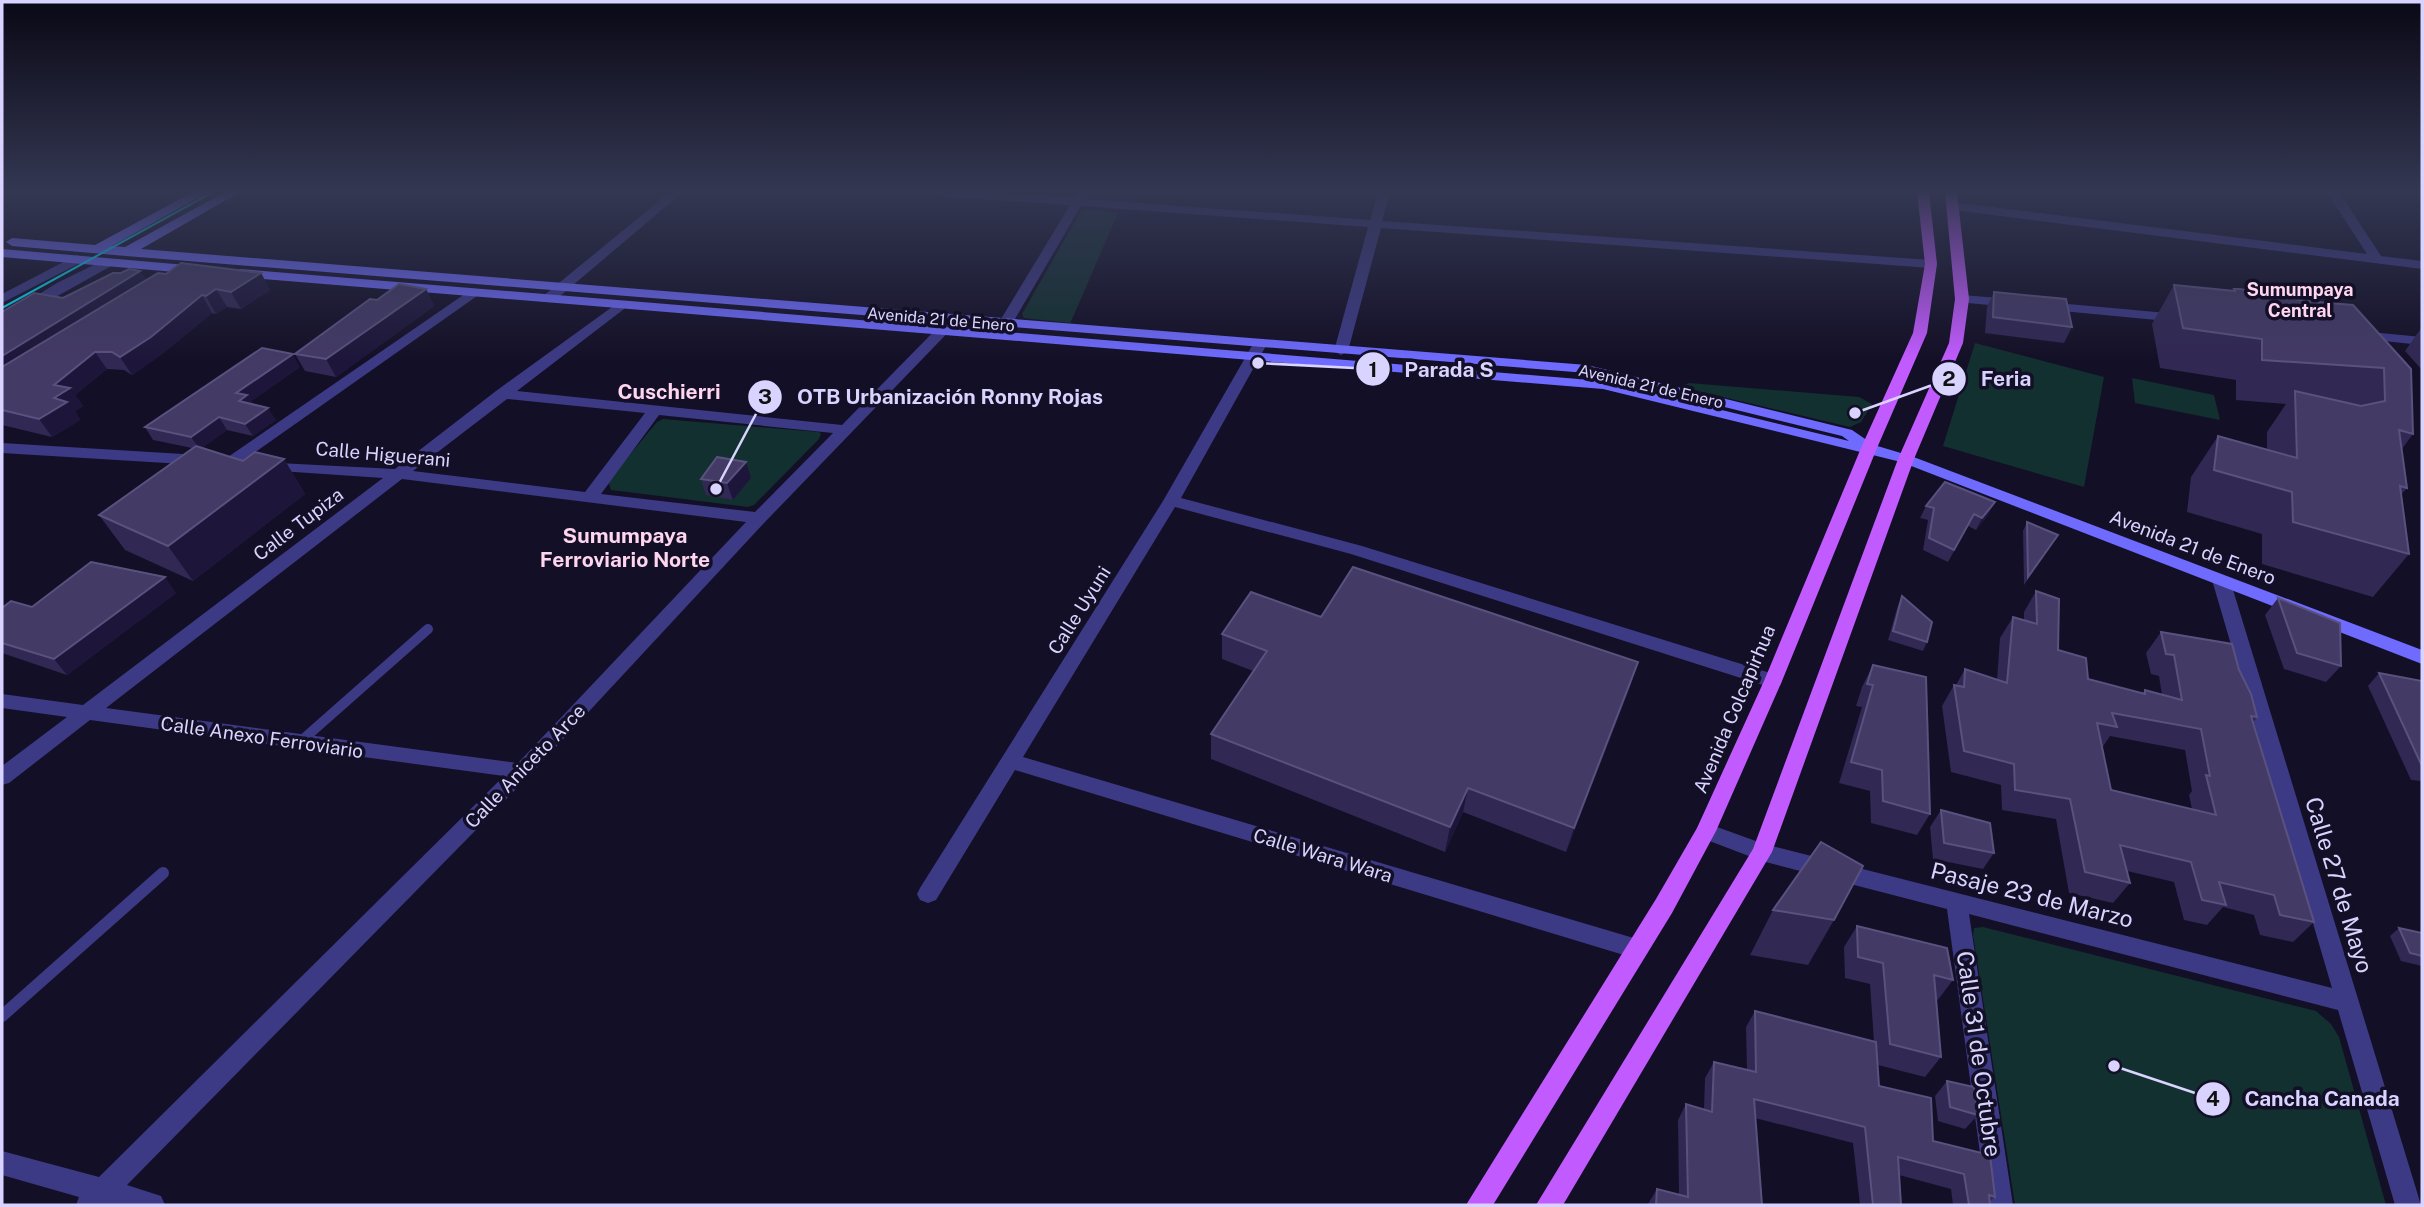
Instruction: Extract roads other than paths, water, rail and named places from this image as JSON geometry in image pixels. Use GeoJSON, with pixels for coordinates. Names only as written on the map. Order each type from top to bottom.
{"type":"FeatureCollection","features":[{"type":"Feature","properties":{"kind":"main road","name":"Avenida Colcapirhua"},"geometry":{"type":"LineString","coordinates":[[1479,1205],[1637,949],[1706,831],[1773,681],[1869,448],[1920,333],[1931,264],[1929,248]]}},
{"type":"Feature","properties":{"kind":"main road"},"geometry":{"type":"LineString","coordinates":[[1549,1205],[1762,852],[1906,459],[1956,343],[1962,299],[1957,248]]}},
{"type":"Feature","properties":{"kind":"street","name":"Avenida 21 de Enero"},"geometry":{"type":"LineString","coordinates":[[89,248],[1005,324],[1602,385],[1906,459],[2422,657]]}},
{"type":"Feature","properties":{"kind":"street"},"geometry":{"type":"LineString","coordinates":[[2,323],[62,285],[132,248]]}},
{"type":"Feature","properties":{"kind":"street"},"geometry":{"type":"LineString","coordinates":[[548,299],[608,248]]}},
{"type":"Feature","properties":{"kind":"street"},"geometry":{"type":"LineString","coordinates":[[1005,324],[1050,248]]}},
{"type":"Feature","properties":{"kind":"street"},"geometry":{"type":"LineString","coordinates":[[1341,351],[1369,248]]}},
{"type":"Feature","properties":{"kind":"street"},"geometry":{"type":"LineString","coordinates":[[1708,248],[1931,264]]}},
{"type":"Feature","properties":{"kind":"street"},"geometry":{"type":"LineString","coordinates":[[2306,248],[2422,265]]}},
{"type":"Feature","properties":{"kind":"street"},"geometry":{"type":"LineString","coordinates":[[2370,248],[2376,258]]}},
{"type":"Feature","properties":{"kind":"street"},"geometry":{"type":"LineString","coordinates":[[2,299],[97,249]]}},
{"type":"Feature","properties":{"kind":"street","name":"Avenida 21 de Enero"},"geometry":{"type":"LineString","coordinates":[[2,253],[108,262],[185,273],[472,293],[941,332],[1255,350],[1341,351],[1587,369],[1847,433],[1869,448]]}},
{"type":"Feature","properties":{"kind":"street"},"geometry":{"type":"LineString","coordinates":[[231,462],[472,293]]}},
{"type":"Feature","properties":{"kind":"street"},"geometry":{"type":"LineString","coordinates":[[1962,299],[2192,320]]}},
{"type":"Feature","properties":{"kind":"street","name":"Calle Tupiza"},"geometry":{"type":"LineString","coordinates":[[2,777],[619,306]]}},
{"type":"Feature","properties":{"kind":"street","name":"Calle Aniceto Arce"},"geometry":{"type":"LineString","coordinates":[[94,1198],[522,771],[759,518],[953,320]]}},
{"type":"Feature","properties":{"kind":"street"},"geometry":{"type":"LineString","coordinates":[[2341,333],[2422,341]]}},
{"type":"Feature","properties":{"kind":"street","name":"Calle Uyuni"},"geometry":{"type":"LineString","coordinates":[[928,894],[1171,501],[1255,350]]}},
{"type":"Feature","properties":{"kind":"street"},"geometry":{"type":"LineString","coordinates":[[501,394],[847,430]]}},
{"type":"Feature","properties":{"kind":"street"},"geometry":{"type":"LineString","coordinates":[[589,498],[656,409]]}},
{"type":"Feature","properties":{"kind":"street","name":"Calle Higuerani"},"geometry":{"type":"LineString","coordinates":[[6,451],[231,462],[398,474],[759,518]]}},
{"type":"Feature","properties":{"kind":"street"},"geometry":{"type":"LineString","coordinates":[[1171,501],[1356,550],[1773,681]]}},
{"type":"Feature","properties":{"kind":"street","name":"Calle 27 de Mayo"},"geometry":{"type":"LineString","coordinates":[[2221,580],[2407,1205]]}},
{"type":"Feature","properties":{"kind":"street","name":"Calle Anexo Ferroviario"},"geometry":{"type":"LineString","coordinates":[[2,701],[522,771]]}},
{"type":"Feature","properties":{"kind":"street","name":"Calle Wara Wara"},"geometry":{"type":"LineString","coordinates":[[1010,761],[1637,949]]}},
{"type":"Feature","properties":{"kind":"street","name":"Pasaje 23 de Marzo"},"geometry":{"type":"LineString","coordinates":[[1706,831],[1762,852],[2347,1002]]}},
{"type":"Feature","properties":{"kind":"street","name":"Calle 31 de Octubre"},"geometry":{"type":"LineString","coordinates":[[1957,903],[2000,1205]]}},
{"type":"Feature","properties":{"kind":"street"},"geometry":{"type":"LineString","coordinates":[[2,1163],[94,1198],[152,1205]]}},
{"type":"Feature","properties":{"kind":"lane"},"geometry":{"type":"LineString","coordinates":[[300,742],[428,629]]}},
{"type":"Feature","properties":{"kind":"lane"},"geometry":{"type":"LineString","coordinates":[[2,1016],[163,873]]}},
{"type":"Feature","properties":{"kind":"tram line"},"geometry":{"type":"LineString","coordinates":[[2,308],[111,248]]}},
{"type":"Feature","properties":{"kind":"place","name":"Parada S"},"geometry":{"type":"Point","coordinates":[1258,363]}},
{"type":"Feature","properties":{"kind":"place","name":"Feria"},"geometry":{"type":"Point","coordinates":[1855,413]}},
{"type":"Feature","properties":{"kind":"place","name":"OTB Urbanización Ronny Rojas"},"geometry":{"type":"Point","coordinates":[716,489]}},
{"type":"Feature","properties":{"kind":"place","name":"Cancha Canada"},"geometry":{"type":"Point","coordinates":[2114,1066]}},
{"type":"Feature","properties":{"kind":"district","name":"Sumumpaya Central"},"geometry":{"type":"Point","coordinates":[2300,300]}},
{"type":"Feature","properties":{"kind":"district","name":"Cuschierri"},"geometry":{"type":"Point","coordinates":[669,392]}},
{"type":"Feature","properties":{"kind":"district","name":"Sumumpaya Ferroviario Norte"},"geometry":{"type":"Point","coordinates":[625,548]}}]}
